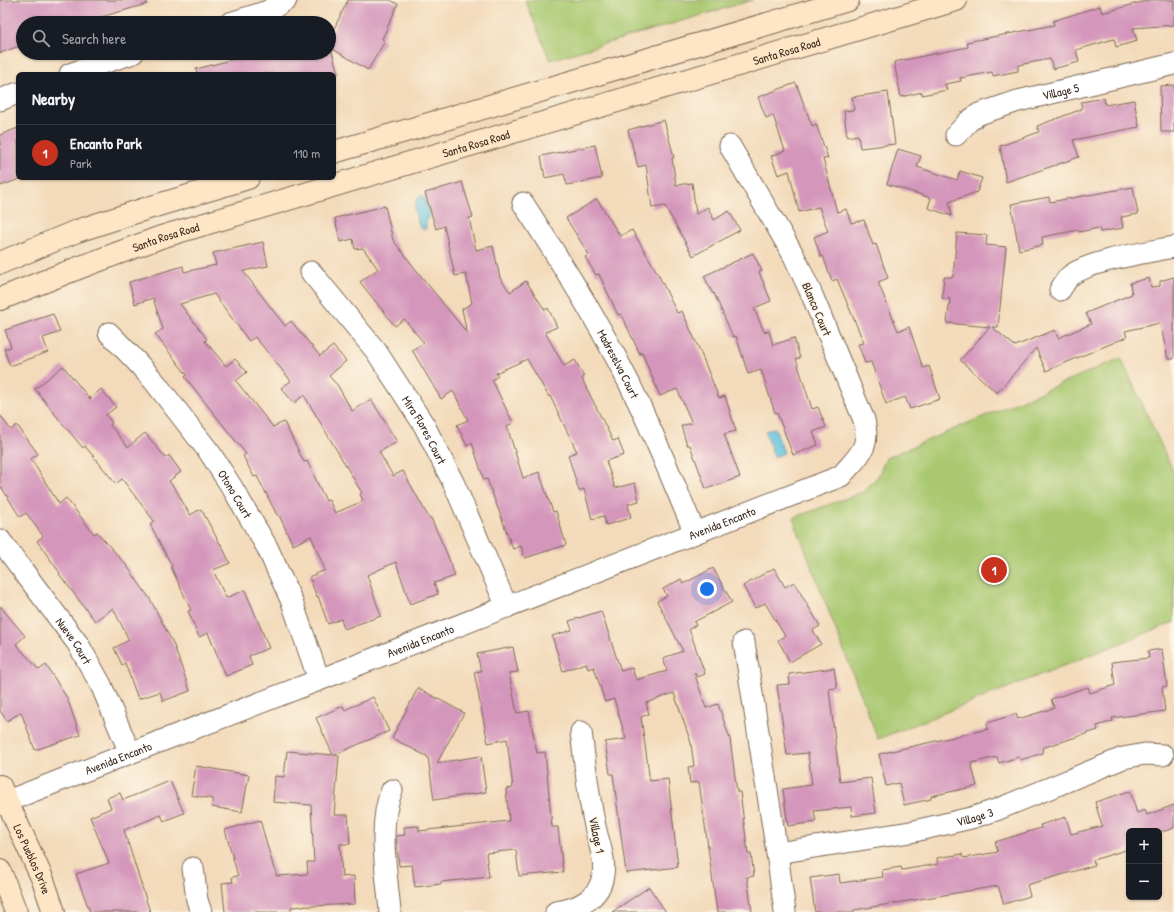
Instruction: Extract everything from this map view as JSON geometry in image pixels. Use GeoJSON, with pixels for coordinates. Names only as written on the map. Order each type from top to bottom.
{"type":"FeatureCollection","features":[{"type":"Feature","properties":{"kind":"main road"},"geometry":{"type":"LineString","coordinates":[[336,151],[848,0]]}},
{"type":"Feature","properties":{"kind":"main road","name":"Santa Rosa Road"},"geometry":{"type":"LineString","coordinates":[[0,299],[161,237],[956,0]]}},
{"type":"Feature","properties":{"kind":"main road"},"geometry":{"type":"LineString","coordinates":[[0,263],[77,232],[145,209],[241,180]]}},
{"type":"Feature","properties":{"kind":"main road","name":"Los Pueblos Drive"},"geometry":{"type":"LineString","coordinates":[[3,797],[43,880],[54,912]]}},
{"type":"Feature","properties":{"kind":"main road"},"geometry":{"type":"LineString","coordinates":[[0,871],[16,912]]}},
{"type":"Feature","properties":{"kind":"street"},"geometry":{"type":"LineString","coordinates":[[254,16],[268,12],[286,0]]}},
{"type":"Feature","properties":{"kind":"street"},"geometry":{"type":"LineString","coordinates":[[76,72],[111,60]]}},
{"type":"Feature","properties":{"kind":"street","name":"Village 5"},"geometry":{"type":"LineString","coordinates":[[956,135],[969,121],[979,114],[1018,101],[1174,64]]}},
{"type":"Feature","properties":{"kind":"street"},"geometry":{"type":"LineString","coordinates":[[0,100],[16,94]]}},
{"type":"Feature","properties":{"kind":"street","name":"Blanco Court"},"geometry":{"type":"LineString","coordinates":[[730,146],[794,256],[812,295],[864,420],[866,440],[862,452],[841,476]]}},
{"type":"Feature","properties":{"kind":"street","name":"Madreselva Court"},"geometry":{"type":"LineString","coordinates":[[524,203],[584,298],[618,362],[641,408],[696,533]]}},
{"type":"Feature","properties":{"kind":"street"},"geometry":{"type":"LineString","coordinates":[[1060,290],[1068,278],[1078,271],[1106,261],[1174,247]]}},
{"type":"Feature","properties":{"kind":"street","name":"Mira Flores Court"},"geometry":{"type":"LineString","coordinates":[[311,272],[376,351],[424,425],[454,484],[507,607]]}},
{"type":"Feature","properties":{"kind":"street","name":"Otono Court"},"geometry":{"type":"LineString","coordinates":[[109,333],[154,381],[210,453],[233,488],[267,547],[292,602],[319,680]]}},
{"type":"Feature","properties":{"kind":"street","name":"Avenida Encanto"},"geometry":{"type":"LineString","coordinates":[[3,797],[130,753],[841,476]]}},
{"type":"Feature","properties":{"kind":"street","name":"Nueve Court"},"geometry":{"type":"LineString","coordinates":[[0,540],[78,644],[101,685],[130,753]]}},
{"type":"Feature","properties":{"kind":"street"},"geometry":{"type":"LineString","coordinates":[[744,642],[785,912]]}},
{"type":"Feature","properties":{"kind":"street","name":"Village 1"},"geometry":{"type":"LineString","coordinates":[[556,912],[581,906],[592,898],[599,887],[603,874],[602,856],[588,789],[581,732]]}},
{"type":"Feature","properties":{"kind":"street","name":"Village 3"},"geometry":{"type":"LineString","coordinates":[[777,853],[910,832],[971,818],[996,810],[1123,758],[1145,754],[1163,755]]}},
{"type":"Feature","properties":{"kind":"street"},"geometry":{"type":"LineString","coordinates":[[390,912],[384,815],[392,790]]}},
{"type":"Feature","properties":{"kind":"street"},"geometry":{"type":"LineString","coordinates":[[193,868],[197,900],[201,912]]}},
{"type":"Feature","properties":{"kind":"green space"},"geometry":{"type":"Polygon","coordinates":[[[525,0],[753,0],[550,60],[525,0]]]}},
{"type":"Feature","properties":{"kind":"green space"},"geometry":{"type":"Polygon","coordinates":[[[1121,358],[1174,473],[1174,622],[878,739],[793,518],[863,492],[878,476],[886,458],[1121,358]]]}},
{"type":"Feature","properties":{"kind":"water"},"geometry":{"type":"Polygon","coordinates":[[[422,195],[429,211],[429,217],[426,219],[426,229],[421,229],[417,221],[415,211],[416,202],[422,195]]]}},
{"type":"Feature","properties":{"kind":"water"},"geometry":{"type":"Polygon","coordinates":[[[775,428],[784,453],[774,457],[765,431],[775,428]]]}},
{"type":"Feature","properties":{"kind":"building"},"geometry":{"type":"Polygon","coordinates":[[[0,0],[146,0],[147,4],[104,16],[16,16],[16,47],[0,53],[0,0]]]}},
{"type":"Feature","properties":{"kind":"building"},"geometry":{"type":"Polygon","coordinates":[[[348,0],[390,0],[398,4],[382,39],[385,41],[368,70],[336,51],[336,25],[348,0]]]}},
{"type":"Feature","properties":{"kind":"building"},"geometry":{"type":"Polygon","coordinates":[[[1149,0],[1174,0],[1174,25],[1133,28],[1137,41],[1116,47],[1114,39],[1076,50],[1079,62],[1053,69],[1050,59],[1018,65],[1018,71],[993,76],[992,72],[960,78],[961,81],[945,84],[947,90],[922,95],[922,92],[901,97],[894,62],[968,47],[967,42],[1054,25],[1053,21],[1100,6],[1102,13],[1149,0]]]}},
{"type":"Feature","properties":{"kind":"building"},"geometry":{"type":"Polygon","coordinates":[[[231,60],[334,60],[338,74],[336,74],[336,72],[197,72],[196,69],[231,60]]]}},
{"type":"Feature","properties":{"kind":"building"},"geometry":{"type":"Polygon","coordinates":[[[796,83],[812,126],[816,124],[828,158],[823,159],[837,212],[846,209],[851,223],[864,220],[873,245],[876,244],[888,278],[878,282],[898,331],[909,327],[923,368],[929,366],[940,399],[910,409],[905,397],[886,404],[871,362],[865,363],[858,344],[864,343],[837,279],[832,281],[814,237],[828,231],[819,207],[799,212],[789,171],[778,175],[771,156],[785,151],[773,115],[766,118],[758,97],[796,83]]]}},
{"type":"Feature","properties":{"kind":"building"},"geometry":{"type":"Polygon","coordinates":[[[1174,85],[1174,132],[1161,132],[1160,86],[1174,85]]]}},
{"type":"Feature","properties":{"kind":"building"},"geometry":{"type":"Polygon","coordinates":[[[888,92],[895,144],[860,148],[858,135],[847,137],[844,111],[854,110],[852,97],[888,92]]]}},
{"type":"Feature","properties":{"kind":"building"},"geometry":{"type":"Polygon","coordinates":[[[1104,98],[1105,105],[1134,100],[1139,127],[1073,140],[1079,157],[1006,182],[1000,146],[1039,132],[1037,126],[1082,109],[1081,102],[1104,98]]]}},
{"type":"Feature","properties":{"kind":"building"},"geometry":{"type":"Polygon","coordinates":[[[664,120],[674,157],[672,158],[676,185],[692,183],[696,214],[708,207],[714,220],[729,211],[740,230],[693,256],[665,206],[652,208],[646,165],[638,167],[628,130],[664,120]]]}},
{"type":"Feature","properties":{"kind":"building"},"geometry":{"type":"Polygon","coordinates":[[[16,129],[17,180],[0,186],[0,135],[16,129]]]}},
{"type":"Feature","properties":{"kind":"building"},"geometry":{"type":"Polygon","coordinates":[[[595,145],[602,178],[567,185],[564,174],[545,178],[541,156],[595,145]]]}},
{"type":"Feature","properties":{"kind":"building"},"geometry":{"type":"Polygon","coordinates":[[[898,149],[921,156],[917,167],[957,180],[960,171],[982,178],[977,192],[949,202],[952,216],[928,208],[931,198],[887,184],[898,149]]]}},
{"type":"Feature","properties":{"kind":"building"},"geometry":{"type":"Polygon","coordinates":[[[462,182],[473,217],[469,218],[476,250],[493,246],[500,278],[510,292],[526,281],[545,310],[548,308],[557,327],[545,332],[564,366],[575,360],[584,377],[582,379],[613,441],[618,439],[624,455],[606,461],[615,488],[635,483],[639,501],[628,504],[631,518],[606,525],[604,516],[592,519],[584,489],[579,491],[568,455],[577,452],[550,396],[549,397],[527,359],[496,373],[498,376],[492,380],[513,423],[507,426],[523,478],[539,472],[553,512],[556,511],[566,545],[525,558],[521,546],[513,549],[487,479],[484,480],[472,443],[467,446],[457,425],[468,420],[453,391],[441,399],[412,350],[424,343],[404,319],[395,326],[360,282],[378,269],[363,248],[355,249],[353,239],[340,242],[335,218],[385,206],[393,240],[467,333],[462,309],[472,303],[466,274],[455,276],[444,226],[436,229],[425,193],[462,182]]]}},
{"type":"Feature","properties":{"kind":"building"},"geometry":{"type":"Polygon","coordinates":[[[1133,187],[1138,214],[1121,217],[1123,228],[1100,232],[1099,228],[1079,232],[1078,230],[1042,237],[1043,245],[1019,250],[1011,204],[1049,197],[1050,202],[1133,187]]]}},
{"type":"Feature","properties":{"kind":"building"},"geometry":{"type":"Polygon","coordinates":[[[597,199],[620,236],[632,230],[657,272],[677,313],[682,311],[719,398],[725,396],[736,431],[724,434],[740,477],[706,489],[690,445],[687,445],[681,426],[692,423],[677,389],[660,396],[642,353],[640,354],[621,314],[618,315],[599,274],[596,275],[585,257],[589,255],[566,218],[597,199]]]}},
{"type":"Feature","properties":{"kind":"building"},"geometry":{"type":"Polygon","coordinates":[[[957,233],[987,235],[986,245],[1006,247],[998,327],[992,327],[1015,346],[1055,330],[1058,338],[1091,324],[1086,313],[1132,294],[1130,283],[1149,278],[1151,287],[1160,286],[1160,281],[1174,277],[1174,359],[1168,359],[1160,323],[1125,331],[1127,337],[1046,371],[1036,348],[997,393],[960,360],[990,327],[947,323],[950,299],[942,298],[944,277],[953,277],[957,233]]]}},
{"type":"Feature","properties":{"kind":"building"},"geometry":{"type":"Polygon","coordinates":[[[263,242],[268,266],[243,271],[285,326],[291,321],[320,356],[333,346],[346,361],[329,376],[338,386],[352,411],[371,399],[397,442],[379,452],[393,476],[403,471],[429,518],[431,518],[447,554],[455,576],[434,583],[438,594],[410,604],[396,562],[367,575],[381,616],[344,629],[341,619],[328,624],[318,596],[317,597],[309,577],[325,570],[311,536],[293,545],[279,515],[277,515],[257,476],[254,477],[243,456],[246,454],[185,377],[187,375],[155,334],[163,329],[153,298],[135,304],[129,282],[183,266],[184,272],[216,265],[213,253],[263,242]],[[214,294],[180,304],[207,339],[205,341],[226,366],[235,359],[247,372],[236,381],[273,427],[284,422],[304,462],[307,461],[326,501],[329,500],[335,513],[363,501],[360,494],[362,493],[304,395],[294,403],[281,388],[291,381],[255,337],[249,341],[214,294]]]}},
{"type":"Feature","properties":{"kind":"building"},"geometry":{"type":"Polygon","coordinates":[[[753,253],[762,271],[759,272],[771,301],[754,308],[764,332],[769,331],[773,345],[794,338],[800,358],[796,359],[812,409],[818,407],[826,427],[813,432],[818,445],[793,455],[777,413],[775,413],[761,370],[748,374],[736,336],[733,337],[714,293],[713,294],[704,276],[753,253]]]}},
{"type":"Feature","properties":{"kind":"building"},"geometry":{"type":"Polygon","coordinates":[[[53,314],[60,332],[43,338],[48,352],[10,366],[4,349],[11,347],[5,330],[53,314]]]}},
{"type":"Feature","properties":{"kind":"building"},"geometry":{"type":"Polygon","coordinates":[[[63,366],[90,399],[101,389],[116,407],[106,415],[112,423],[110,425],[128,447],[145,433],[166,458],[169,455],[181,472],[169,481],[176,490],[190,515],[201,509],[230,563],[213,570],[226,598],[245,590],[269,648],[249,656],[252,665],[226,676],[208,633],[199,637],[188,611],[191,610],[171,567],[172,566],[150,524],[154,521],[122,479],[116,484],[85,446],[83,448],[35,389],[63,366]]]}},
{"type":"Feature","properties":{"kind":"building"},"geometry":{"type":"Polygon","coordinates":[[[0,415],[11,430],[17,425],[38,454],[31,459],[59,504],[66,498],[94,534],[97,532],[127,566],[150,599],[173,643],[190,691],[163,701],[160,692],[138,699],[125,663],[122,665],[114,648],[129,640],[113,608],[95,621],[59,574],[60,573],[37,541],[43,536],[26,513],[20,517],[0,485],[0,415]]]}},
{"type":"Feature","properties":{"kind":"building"},"geometry":{"type":"Polygon","coordinates":[[[713,568],[732,602],[694,622],[696,625],[689,629],[705,674],[698,677],[694,672],[706,708],[718,704],[730,739],[737,792],[740,792],[748,854],[751,854],[754,876],[747,877],[752,912],[717,912],[699,782],[690,783],[688,767],[694,766],[691,743],[674,693],[646,703],[649,714],[641,717],[650,781],[668,779],[678,867],[626,873],[613,774],[610,774],[605,742],[626,739],[614,699],[605,702],[594,667],[588,669],[586,663],[563,671],[552,636],[572,630],[569,621],[601,611],[621,671],[632,668],[636,680],[667,671],[663,658],[683,651],[657,601],[667,596],[663,589],[681,579],[683,584],[713,568]]]}},
{"type":"Feature","properties":{"kind":"building"},"geometry":{"type":"Polygon","coordinates":[[[774,568],[785,587],[794,582],[820,626],[813,630],[821,644],[790,662],[778,640],[785,636],[765,603],[755,608],[743,586],[774,568]]]}},
{"type":"Feature","properties":{"kind":"building"},"geometry":{"type":"Polygon","coordinates":[[[0,606],[25,636],[16,644],[39,670],[46,665],[67,698],[80,735],[35,750],[21,712],[7,721],[0,711],[0,606]]]}},
{"type":"Feature","properties":{"kind":"building"},"geometry":{"type":"Polygon","coordinates":[[[513,647],[518,672],[509,673],[517,713],[529,711],[537,753],[545,752],[552,827],[558,827],[563,872],[519,876],[516,850],[486,853],[489,877],[441,882],[441,884],[415,887],[412,865],[399,866],[396,836],[405,835],[404,827],[419,826],[419,831],[509,821],[506,789],[513,788],[507,739],[488,743],[474,672],[481,671],[477,654],[513,647]]]}},
{"type":"Feature","properties":{"kind":"building"},"geometry":{"type":"Polygon","coordinates":[[[1162,649],[1167,686],[1162,687],[1165,711],[1112,718],[1113,721],[1097,726],[1098,730],[1042,748],[1043,753],[1020,760],[1019,757],[999,763],[997,757],[971,763],[977,786],[931,796],[931,799],[904,805],[899,783],[886,786],[879,754],[988,729],[987,723],[1016,714],[1018,719],[1054,708],[1051,699],[1088,687],[1090,693],[1115,685],[1112,662],[1149,658],[1148,651],[1162,649]]]}},
{"type":"Feature","properties":{"kind":"building"},"geometry":{"type":"Polygon","coordinates":[[[834,668],[837,688],[829,689],[840,782],[871,778],[876,813],[852,816],[851,807],[814,811],[816,822],[788,826],[783,789],[812,785],[808,753],[787,755],[777,685],[790,684],[789,674],[834,668]]]}},
{"type":"Feature","properties":{"kind":"building"},"geometry":{"type":"Polygon","coordinates":[[[418,688],[464,713],[437,763],[481,756],[486,792],[434,800],[428,757],[392,738],[418,688]]]}},
{"type":"Feature","properties":{"kind":"building"},"geometry":{"type":"Polygon","coordinates":[[[373,697],[389,731],[334,755],[339,756],[334,815],[348,815],[350,844],[340,844],[342,877],[354,876],[355,904],[291,907],[291,912],[225,912],[222,883],[233,882],[232,877],[238,876],[225,830],[260,820],[274,869],[276,869],[276,876],[308,874],[307,862],[314,862],[311,805],[273,802],[275,776],[284,777],[287,751],[333,755],[316,718],[343,706],[345,710],[373,697]]]}},
{"type":"Feature","properties":{"kind":"building"},"geometry":{"type":"Polygon","coordinates":[[[196,766],[249,775],[242,812],[212,807],[213,799],[191,795],[196,766]]]}},
{"type":"Feature","properties":{"kind":"building"},"geometry":{"type":"Polygon","coordinates":[[[170,781],[184,813],[164,821],[161,815],[124,830],[150,912],[90,912],[76,874],[109,863],[90,817],[111,808],[107,798],[120,793],[123,800],[170,781]]]}},
{"type":"Feature","properties":{"kind":"building"},"geometry":{"type":"Polygon","coordinates":[[[1130,791],[1137,813],[1145,810],[1147,815],[1174,805],[1174,828],[1162,831],[1162,828],[1126,828],[1126,850],[1093,860],[1095,865],[1027,885],[1030,896],[1004,904],[998,886],[854,910],[854,912],[815,912],[810,878],[839,874],[840,883],[883,877],[882,870],[901,867],[902,870],[938,864],[937,858],[962,854],[963,858],[998,852],[995,842],[1041,828],[1040,825],[1066,817],[1071,834],[1102,826],[1095,802],[1130,791]]]}},
{"type":"Feature","properties":{"kind":"building"},"geometry":{"type":"Polygon","coordinates":[[[649,887],[666,912],[612,912],[649,887]]]}},
{"type":"Feature","properties":{"kind":"place","name":"Encanto Park"},"geometry":{"type":"Point","coordinates":[994,570]}}]}
